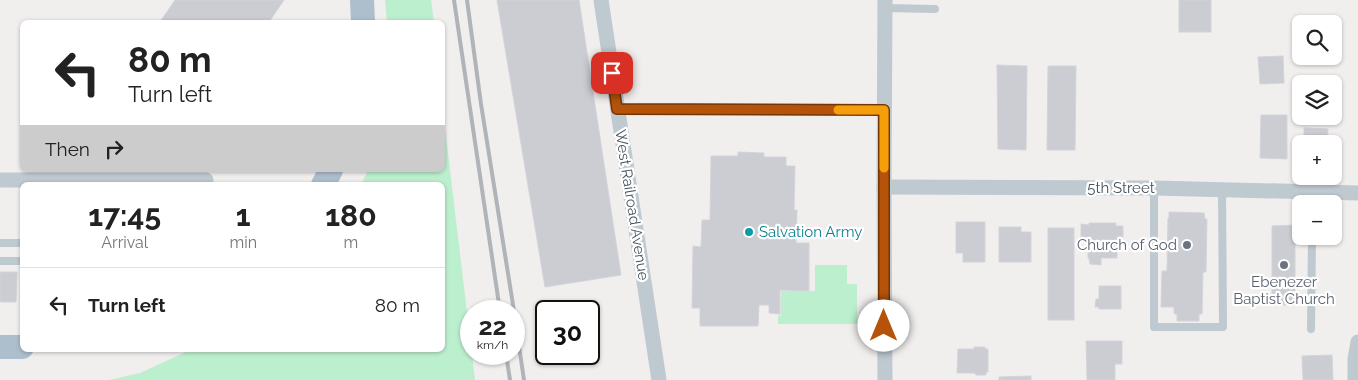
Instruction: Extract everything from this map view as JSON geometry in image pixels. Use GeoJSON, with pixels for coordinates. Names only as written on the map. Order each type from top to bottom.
{"type":"FeatureCollection","features":[{"type":"Feature","properties":{"kind":"main road"},"geometry":{"type":"LineString","coordinates":[[362,0],[362,20]]}},
{"type":"Feature","properties":{"kind":"main road"},"geometry":{"type":"LineString","coordinates":[[0,347],[20,347]]}},
{"type":"Feature","properties":{"kind":"street","name":"West Railroad Avenue"},"geometry":{"type":"LineString","coordinates":[[601,0],[659,380]]}},
{"type":"Feature","properties":{"kind":"street"},"geometry":{"type":"LineString","coordinates":[[885,4],[885,380]]}},
{"type":"Feature","properties":{"kind":"street"},"geometry":{"type":"LineString","coordinates":[[0,180],[91,182]]}},
{"type":"Feature","properties":{"kind":"street"},"geometry":{"type":"LineString","coordinates":[[159,182],[206,180]]}},
{"type":"Feature","properties":{"kind":"street","name":"5th Street"},"geometry":{"type":"LineString","coordinates":[[884,187],[1222,189],[1292,195]]}},
{"type":"Feature","properties":{"kind":"street","name":"5th Street"},"geometry":{"type":"LineString","coordinates":[[1336,195],[1358,193]]}},
{"type":"Feature","properties":{"kind":"street"},"geometry":{"type":"LineString","coordinates":[[1356,380],[1355,359],[1358,342]]}},
{"type":"Feature","properties":{"kind":"lane"},"geometry":{"type":"LineString","coordinates":[[885,4],[935,9]]}},
{"type":"Feature","properties":{"kind":"lane"},"geometry":{"type":"LineString","coordinates":[[617,109],[884,110]]}},
{"type":"Feature","properties":{"kind":"lane"},"geometry":{"type":"LineString","coordinates":[[1154,188],[1154,327],[1223,328],[1222,189]]}},
{"type":"Feature","properties":{"kind":"lane"},"geometry":{"type":"LineString","coordinates":[[0,243],[20,243]]}},
{"type":"Feature","properties":{"kind":"lane"},"geometry":{"type":"LineString","coordinates":[[1311,330],[1312,245]]}},
{"type":"Feature","properties":{"kind":"lane"},"geometry":{"type":"LineString","coordinates":[[0,260],[20,261]]}},
{"type":"Feature","properties":{"kind":"green space"},"geometry":{"type":"Polygon","coordinates":[[[385,0],[431,0],[434,20],[387,20],[385,0]]]}},
{"type":"Feature","properties":{"kind":"green space"},"geometry":{"type":"Polygon","coordinates":[[[445,128],[466,300],[460,300],[460,365],[473,365],[475,380],[109,380],[140,373],[186,352],[445,352],[445,182],[362,182],[367,172],[445,172],[445,128]]]}},
{"type":"Feature","properties":{"kind":"green space"},"geometry":{"type":"Polygon","coordinates":[[[815,265],[847,265],[847,284],[857,284],[857,324],[778,324],[778,316],[781,315],[781,291],[815,291],[815,265]]]}},
{"type":"Feature","properties":{"kind":"building"},"geometry":{"type":"Polygon","coordinates":[[[175,0],[284,0],[270,20],[161,20],[175,0]]]}},
{"type":"Feature","properties":{"kind":"building"},"geometry":{"type":"Polygon","coordinates":[[[497,0],[579,0],[621,275],[545,287],[497,0]]]}},
{"type":"Feature","properties":{"kind":"building"},"geometry":{"type":"Polygon","coordinates":[[[1179,0],[1211,0],[1211,32],[1179,32],[1179,0]]]}},
{"type":"Feature","properties":{"kind":"building"},"geometry":{"type":"Polygon","coordinates":[[[1283,56],[1284,83],[1260,84],[1258,57],[1283,56]]]}},
{"type":"Feature","properties":{"kind":"building"},"geometry":{"type":"Polygon","coordinates":[[[997,65],[1027,66],[1026,150],[998,149],[997,65]]]}},
{"type":"Feature","properties":{"kind":"building"},"geometry":{"type":"Polygon","coordinates":[[[1048,66],[1076,66],[1075,150],[1047,150],[1048,66]]]}},
{"type":"Feature","properties":{"kind":"building"},"geometry":{"type":"Polygon","coordinates":[[[1261,115],[1287,115],[1287,159],[1260,158],[1261,115]]]}},
{"type":"Feature","properties":{"kind":"building"},"geometry":{"type":"Polygon","coordinates":[[[1304,128],[1328,129],[1328,135],[1304,135],[1304,128]]]}},
{"type":"Feature","properties":{"kind":"building","name":"Salvation Army"},"geometry":{"type":"Polygon","coordinates":[[[738,152],[764,153],[764,157],[786,157],[786,166],[795,166],[794,210],[797,210],[796,243],[809,243],[809,291],[780,290],[780,314],[769,313],[769,305],[759,305],[758,326],[700,326],[700,308],[692,308],[693,246],[701,247],[702,220],[710,220],[711,156],[738,156],[738,152]]]}},
{"type":"Feature","properties":{"kind":"building","name":"Church of God"},"geometry":{"type":"Polygon","coordinates":[[[1169,212],[1204,213],[1205,219],[1207,219],[1206,272],[1203,272],[1202,314],[1199,314],[1199,321],[1177,321],[1174,307],[1161,307],[1162,271],[1167,271],[1169,212]]]}},
{"type":"Feature","properties":{"kind":"building"},"geometry":{"type":"Polygon","coordinates":[[[956,222],[985,222],[985,262],[963,262],[963,253],[956,253],[956,222]]]}},
{"type":"Feature","properties":{"kind":"building"},"geometry":{"type":"Polygon","coordinates":[[[1089,223],[1116,223],[1116,226],[1123,226],[1123,237],[1117,237],[1117,258],[1101,258],[1101,265],[1090,264],[1088,240],[1081,240],[1081,224],[1089,225],[1089,223]]]}},
{"type":"Feature","properties":{"kind":"building","name":"Ebenezer Baptist Church"},"geometry":{"type":"Polygon","coordinates":[[[1292,225],[1292,245],[1295,245],[1295,305],[1272,305],[1272,226],[1292,225]]]}},
{"type":"Feature","properties":{"kind":"building"},"geometry":{"type":"Polygon","coordinates":[[[999,227],[1021,227],[1021,232],[1031,232],[1031,262],[999,262],[999,227]]]}},
{"type":"Feature","properties":{"kind":"building"},"geometry":{"type":"Polygon","coordinates":[[[1048,228],[1074,228],[1074,320],[1048,320],[1048,228]]]}},
{"type":"Feature","properties":{"kind":"building"},"geometry":{"type":"Polygon","coordinates":[[[0,272],[17,272],[16,302],[0,302],[0,272]]]}},
{"type":"Feature","properties":{"kind":"building"},"geometry":{"type":"Polygon","coordinates":[[[1099,286],[1121,286],[1121,309],[1099,309],[1099,307],[1095,307],[1096,299],[1099,299],[1099,286]]]}},
{"type":"Feature","properties":{"kind":"building"},"geometry":{"type":"Polygon","coordinates":[[[1086,341],[1122,341],[1122,364],[1115,364],[1115,380],[1087,380],[1086,341]]]}},
{"type":"Feature","properties":{"kind":"building"},"geometry":{"type":"Polygon","coordinates":[[[974,347],[985,347],[985,349],[988,349],[988,372],[986,372],[986,375],[957,373],[958,349],[974,349],[974,347]]]}},
{"type":"Feature","properties":{"kind":"building"},"geometry":{"type":"Polygon","coordinates":[[[1332,355],[1333,380],[1303,380],[1302,356],[1332,355]]]}},
{"type":"Feature","properties":{"kind":"building"},"geometry":{"type":"Polygon","coordinates":[[[1031,376],[1031,380],[999,380],[999,377],[1031,376]]]}},
{"type":"Feature","properties":{"kind":"railway"},"geometry":{"type":"LineString","coordinates":[[454,0],[498,300]]}},
{"type":"Feature","properties":{"kind":"railway"},"geometry":{"type":"LineString","coordinates":[[467,0],[481,104],[512,300]]}},
{"type":"Feature","properties":{"kind":"railway"},"geometry":{"type":"LineString","coordinates":[[508,365],[510,380]]}},
{"type":"Feature","properties":{"kind":"railway"},"geometry":{"type":"LineString","coordinates":[[522,365],[524,380]]}},
{"type":"Feature","properties":{"kind":"slow traffic"},"geometry":{"type":"LineString","coordinates":[[838,110],[884,110],[884,168]]}},
{"type":"Feature","properties":{"kind":"place","name":"Salvation Army"},"geometry":{"type":"Point","coordinates":[749,232]}},
{"type":"Feature","properties":{"kind":"place","name":"Church of God"},"geometry":{"type":"Point","coordinates":[1187,245]}},
{"type":"Feature","properties":{"kind":"place","name":"Ebenezer Baptist Church"},"geometry":{"type":"Point","coordinates":[1284,265]}},
{"type":"Feature","properties":{"kind":"route"},"geometry":{"type":"LineString","coordinates":[[612,73],[617,109],[884,110],[884,326]]}}]}
